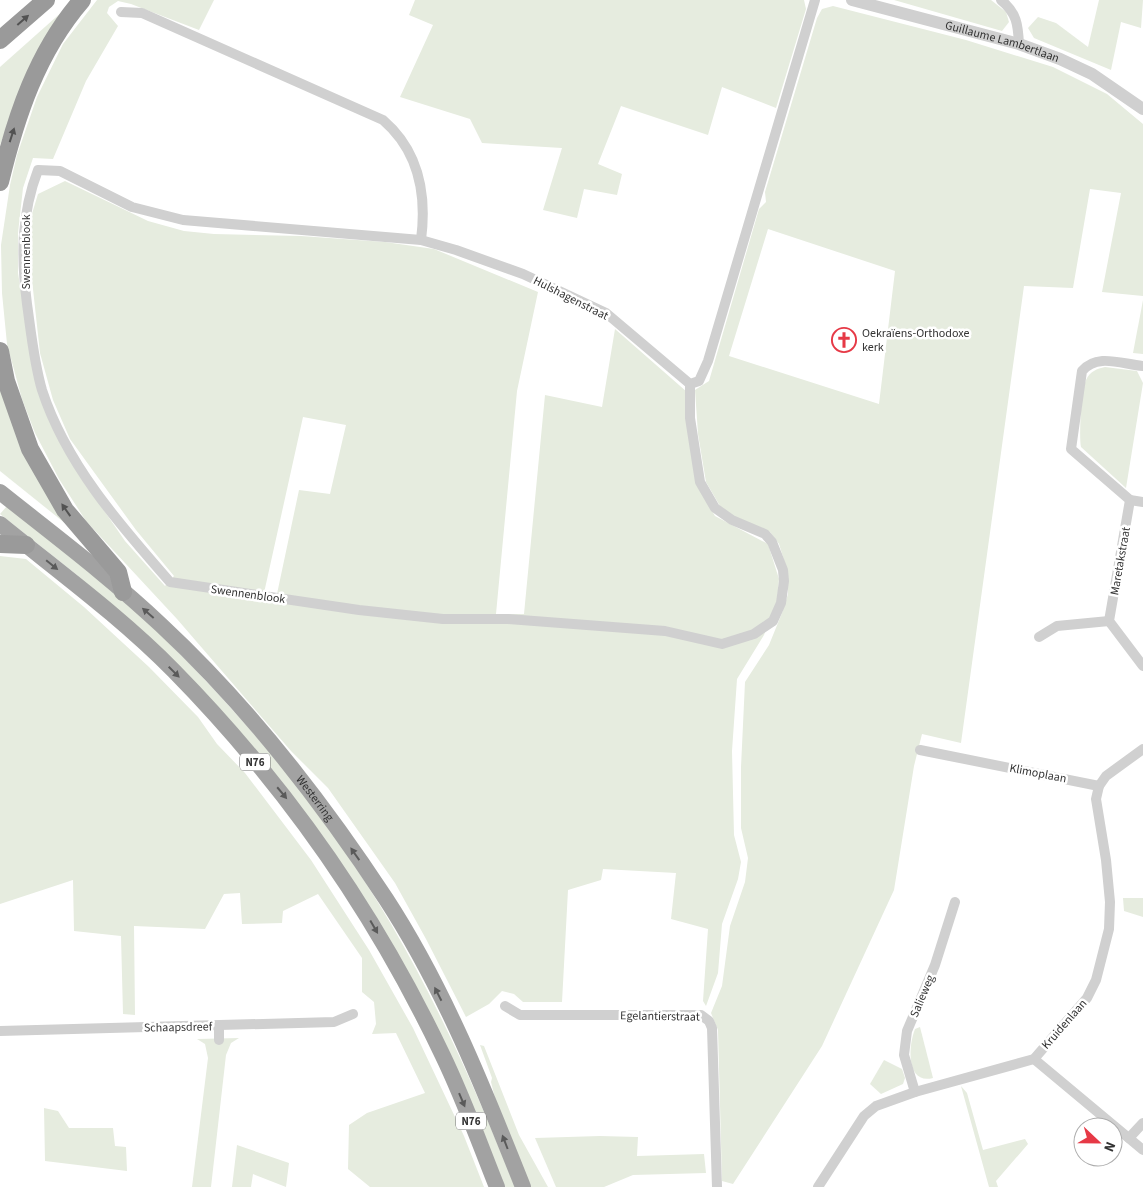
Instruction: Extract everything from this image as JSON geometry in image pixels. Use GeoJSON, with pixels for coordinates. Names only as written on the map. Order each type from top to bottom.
{"type":"FeatureCollection","features":[{"type":"Feature","properties":{"kind":"highway"},"geometry":{"type":"LineString","coordinates":[[0,40],[46,0]]}},
{"type":"Feature","properties":{"kind":"highway"},"geometry":{"type":"LineString","coordinates":[[0,182],[10,139],[26,92],[44,54],[65,20],[82,0]]}},
{"type":"Feature","properties":{"kind":"highway"},"geometry":{"type":"LineString","coordinates":[[0,351],[6,381],[30,449],[65,510],[118,572],[123,592]]}},
{"type":"Feature","properties":{"kind":"highway","name":"Westerring"},"geometry":{"type":"LineString","coordinates":[[0,492],[160,624],[244,710],[314,796],[386,900],[428,973],[463,1044],[523,1187]]}},
{"type":"Feature","properties":{"kind":"highway","name":"Westerring"},"geometry":{"type":"LineString","coordinates":[[0,524],[116,618],[173,670],[215,714],[288,801],[358,902],[409,988],[443,1055],[497,1187]]}},
{"type":"Feature","properties":{"kind":"highway"},"geometry":{"type":"LineString","coordinates":[[0,544],[26,545]]}},
{"type":"Feature","properties":{"kind":"street"},"geometry":{"type":"LineString","coordinates":[[690,384],[699,381],[708,361],[815,0]]}},
{"type":"Feature","properties":{"kind":"street","name":"Guillaume Lambertlaan"},"geometry":{"type":"LineString","coordinates":[[852,0],[1019,44],[1092,74],[1143,109]]}},
{"type":"Feature","properties":{"kind":"street"},"geometry":{"type":"LineString","coordinates":[[1001,0],[1014,13],[1018,21],[1019,44]]}},
{"type":"Feature","properties":{"kind":"street"},"geometry":{"type":"LineString","coordinates":[[121,12],[142,13],[383,120],[399,134],[410,154],[417,174],[422,190],[423,219],[421,240]]}},
{"type":"Feature","properties":{"kind":"street","name":"Hulshagenstraat"},"geometry":{"type":"LineString","coordinates":[[38,170],[60,171],[132,207],[183,220],[421,240],[523,274],[606,313],[690,384]]}},
{"type":"Feature","properties":{"kind":"street","name":"Swennenblook"},"geometry":{"type":"LineString","coordinates":[[38,170],[28,196],[24,221],[24,281],[32,342],[42,390],[65,442],[92,485],[122,527],[170,582],[359,610],[443,619],[508,619],[666,631],[722,644],[754,634],[773,621],[781,603],[784,581],[779,556],[765,534],[732,520],[715,508],[700,482],[690,418],[690,384]]}},
{"type":"Feature","properties":{"kind":"street"},"geometry":{"type":"LineString","coordinates":[[1143,366],[1096,360],[1088,364],[1082,371],[1071,449],[1130,500],[1143,502]]}},
{"type":"Feature","properties":{"kind":"street","name":"Maretakstraat"},"geometry":{"type":"LineString","coordinates":[[1109,621],[1130,500]]}},
{"type":"Feature","properties":{"kind":"street"},"geometry":{"type":"LineString","coordinates":[[1039,637],[1057,626],[1109,621],[1143,666]]}},
{"type":"Feature","properties":{"kind":"street"},"geometry":{"type":"LineString","coordinates":[[1098,786],[1106,776],[1143,749]]}},
{"type":"Feature","properties":{"kind":"street","name":"Klimoplaan"},"geometry":{"type":"LineString","coordinates":[[920,750],[1098,786]]}},
{"type":"Feature","properties":{"kind":"street","name":"Kruidenlaan"},"geometry":{"type":"LineString","coordinates":[[818,1187],[864,1116],[876,1106],[915,1092],[1034,1059],[1087,998],[1096,980],[1109,929],[1107,869],[1096,799],[1098,786]]}},
{"type":"Feature","properties":{"kind":"street","name":"Salieweg"},"geometry":{"type":"LineString","coordinates":[[915,1092],[904,1055],[907,1031],[935,965],[955,902]]}},
{"type":"Feature","properties":{"kind":"street","name":"Egelantierstraat"},"geometry":{"type":"LineString","coordinates":[[505,1006],[520,1016],[701,1015],[706,1018],[712,1028],[717,1187]]}},
{"type":"Feature","properties":{"kind":"street","name":"Schaapsdreef"},"geometry":{"type":"LineString","coordinates":[[0,1031],[334,1022],[353,1014]]}},
{"type":"Feature","properties":{"kind":"street"},"geometry":{"type":"LineString","coordinates":[[219,1026],[219,1040]]}},
{"type":"Feature","properties":{"kind":"street"},"geometry":{"type":"LineString","coordinates":[[1034,1059],[1143,1150]]}},
{"type":"Feature","properties":{"kind":"street"},"geometry":{"type":"LineString","coordinates":[[1128,1138],[1143,1123]]}},
{"type":"Feature","properties":{"kind":"shaded area"},"geometry":{"type":"Polygon","coordinates":[[[97,0],[214,0],[199,30],[131,4],[118,1],[109,7],[107,13],[118,26],[86,81],[53,159],[33,158],[23,188],[18,233],[18,273],[35,379],[103,509],[125,541],[165,586],[174,576],[136,530],[70,439],[53,400],[40,353],[32,280],[31,217],[38,194],[65,181],[148,221],[184,231],[385,242],[434,249],[538,292],[517,391],[496,614],[524,614],[545,395],[602,407],[615,329],[687,392],[702,494],[715,516],[768,544],[779,579],[777,602],[764,635],[737,679],[732,751],[734,835],[741,862],[738,879],[722,924],[718,973],[706,1006],[703,1001],[708,929],[671,919],[676,873],[603,869],[601,880],[568,890],[562,1002],[523,1002],[514,994],[502,991],[489,1004],[466,1017],[395,883],[328,788],[291,751],[177,619],[86,521],[59,479],[35,433],[22,399],[7,344],[2,293],[1,245],[10,185],[17,155],[37,97],[63,44],[97,0]],[[303,417],[264,593],[277,594],[299,490],[330,494],[346,425],[303,417]]]}},
{"type":"Feature","properties":{"kind":"shaded area"},"geometry":{"type":"Polygon","coordinates":[[[415,0],[804,0],[806,9],[776,108],[722,87],[708,135],[621,106],[598,164],[622,174],[617,195],[584,189],[577,218],[543,210],[562,148],[482,143],[470,119],[400,97],[433,25],[409,15],[415,0]]]}},
{"type":"Feature","properties":{"kind":"shaded area"},"geometry":{"type":"Polygon","coordinates":[[[894,0],[991,0],[1006,12],[1009,22],[1002,31],[894,0]]]}},
{"type":"Feature","properties":{"kind":"shaded area"},"geometry":{"type":"Polygon","coordinates":[[[1099,0],[1143,0],[1141,28],[1121,22],[1111,70],[1034,38],[1028,28],[1038,17],[1056,23],[1088,47],[1099,0]]]}},
{"type":"Feature","properties":{"kind":"shaded area"},"geometry":{"type":"Polygon","coordinates":[[[833,6],[966,40],[1053,67],[1107,94],[1143,124],[1143,296],[1102,292],[1121,193],[1090,189],[1073,288],[1024,286],[961,743],[922,734],[914,766],[894,890],[822,1046],[733,1184],[722,1181],[718,1030],[711,1013],[722,986],[730,926],[745,882],[748,858],[741,828],[741,767],[745,682],[769,645],[782,613],[788,594],[788,573],[779,544],[770,532],[736,518],[720,506],[706,482],[698,434],[695,390],[709,381],[759,209],[766,202],[765,192],[817,18],[822,9],[833,6]],[[768,229],[729,356],[879,404],[895,271],[768,229]]]}},
{"type":"Feature","properties":{"kind":"shaded area"},"geometry":{"type":"Polygon","coordinates":[[[64,10],[29,68],[0,145],[0,67],[64,10]]]}},
{"type":"Feature","properties":{"kind":"shaded area"},"geometry":{"type":"Polygon","coordinates":[[[1143,300],[1143,354],[1133,353],[1143,300]]]}},
{"type":"Feature","properties":{"kind":"shaded area"},"geometry":{"type":"Polygon","coordinates":[[[1105,367],[1137,371],[1143,383],[1126,488],[1081,447],[1080,433],[1084,385],[1092,372],[1105,367]]]}},
{"type":"Feature","properties":{"kind":"shaded area"},"geometry":{"type":"Polygon","coordinates":[[[0,390],[66,524],[0,471],[0,390]]]}},
{"type":"Feature","properties":{"kind":"shaded area"},"geometry":{"type":"Polygon","coordinates":[[[7,506],[95,576],[158,632],[208,683],[266,748],[319,816],[369,887],[426,988],[473,1086],[515,1187],[504,1187],[316,829],[77,575],[0,514],[7,506]]]}},
{"type":"Feature","properties":{"kind":"shaded area"},"geometry":{"type":"Polygon","coordinates":[[[0,556],[26,559],[84,607],[149,667],[198,717],[217,744],[245,773],[311,860],[369,950],[413,1028],[464,1136],[484,1187],[370,1187],[348,1169],[349,1125],[367,1113],[425,1093],[396,1033],[372,1034],[376,1024],[374,1002],[362,992],[362,958],[318,894],[283,911],[282,923],[242,924],[240,893],[224,894],[205,929],[134,926],[135,1015],[123,1014],[121,936],[74,931],[73,880],[0,904],[0,556]]]}},
{"type":"Feature","properties":{"kind":"shaded area"},"geometry":{"type":"Polygon","coordinates":[[[1123,898],[1143,898],[1143,917],[1124,911],[1123,898]]]}},
{"type":"Feature","properties":{"kind":"shaded area"},"geometry":{"type":"Polygon","coordinates":[[[920,1027],[933,1078],[924,1079],[918,1076],[911,1062],[910,1054],[913,1036],[915,1029],[920,1027]]]}},
{"type":"Feature","properties":{"kind":"shaded area"},"geometry":{"type":"Polygon","coordinates":[[[239,1038],[231,1043],[226,1055],[211,1187],[192,1187],[208,1058],[205,1044],[197,1039],[239,1038]]]}},
{"type":"Feature","properties":{"kind":"shaded area"},"geometry":{"type":"Polygon","coordinates":[[[480,1045],[484,1046],[519,1135],[548,1187],[530,1187],[498,1110],[491,1082],[492,1078],[480,1045]]]}},
{"type":"Feature","properties":{"kind":"shaded area"},"geometry":{"type":"Polygon","coordinates":[[[884,1060],[902,1069],[905,1078],[903,1084],[881,1094],[870,1084],[884,1060]]]}},
{"type":"Feature","properties":{"kind":"shaded area"},"geometry":{"type":"Polygon","coordinates":[[[961,1086],[967,1093],[983,1150],[1025,1139],[1028,1144],[996,1181],[998,1187],[989,1187],[961,1086]]]}},
{"type":"Feature","properties":{"kind":"shaded area"},"geometry":{"type":"Polygon","coordinates":[[[44,1108],[58,1111],[69,1128],[113,1128],[115,1146],[126,1147],[127,1171],[45,1161],[44,1108]]]}},
{"type":"Feature","properties":{"kind":"shaded area"},"geometry":{"type":"Polygon","coordinates":[[[638,1137],[637,1156],[704,1154],[706,1173],[633,1175],[604,1187],[556,1187],[535,1138],[638,1137]]]}},
{"type":"Feature","properties":{"kind":"shaded area"},"geometry":{"type":"Polygon","coordinates":[[[237,1145],[289,1163],[286,1187],[253,1174],[251,1187],[232,1187],[237,1145]]]}},
{"type":"Feature","properties":{"kind":"place","name":"Oekraïens-Orthodoxe kerk"},"geometry":{"type":"Point","coordinates":[844,340]}}]}
